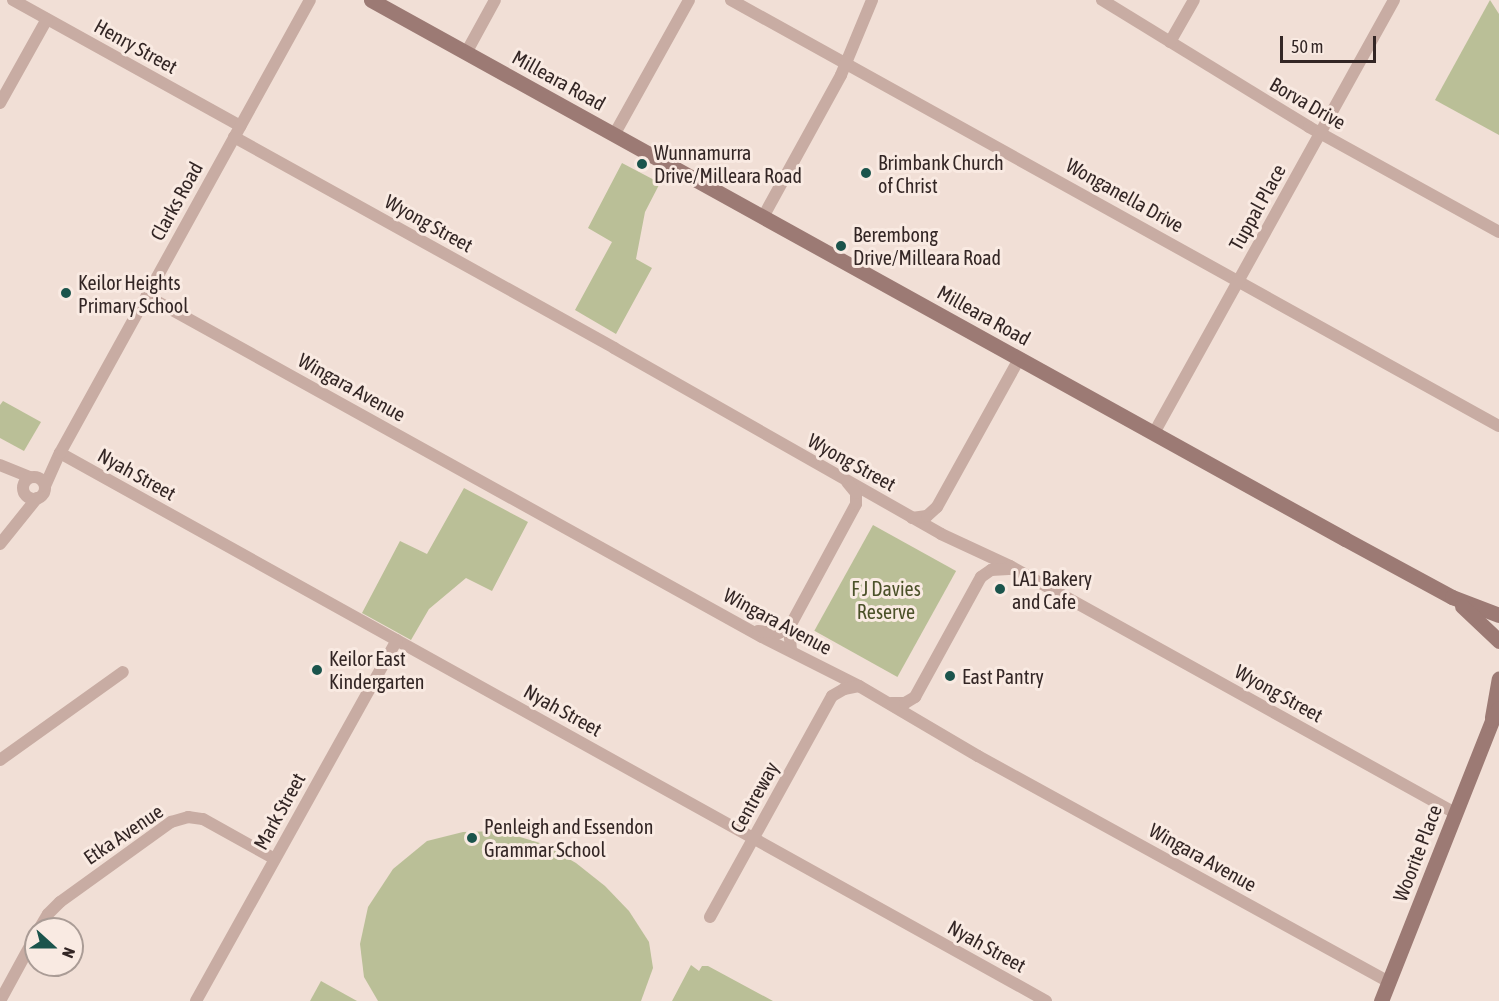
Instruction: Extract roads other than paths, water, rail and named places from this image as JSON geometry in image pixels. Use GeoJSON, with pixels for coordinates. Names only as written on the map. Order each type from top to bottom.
{"type":"FeatureCollection","features":[{"type":"Feature","properties":{"kind":"main road","name":"Milleara Road"},"geometry":{"type":"LineString","coordinates":[[371,0],[1452,597],[1499,615]]}},
{"type":"Feature","properties":{"kind":"main road","name":"Milleara Road"},"geometry":{"type":"LineString","coordinates":[[1452,597],[1499,641]]}},
{"type":"Feature","properties":{"kind":"main road","name":"Woorite Place"},"geometry":{"type":"LineString","coordinates":[[1381,1001],[1495,714],[1499,680]]}},
{"type":"Feature","properties":{"kind":"street","name":"Henry Street"},"geometry":{"type":"LineString","coordinates":[[13,0],[240,126]]}},
{"type":"Feature","properties":{"kind":"street","name":"Clarks Road"},"geometry":{"type":"LineString","coordinates":[[0,544],[44,492],[60,453],[310,0]]}},
{"type":"Feature","properties":{"kind":"street"},"geometry":{"type":"LineString","coordinates":[[466,53],[495,0]]}},
{"type":"Feature","properties":{"kind":"street"},"geometry":{"type":"LineString","coordinates":[[614,135],[689,0]]}},
{"type":"Feature","properties":{"kind":"street","name":"Wonganella Drive"},"geometry":{"type":"LineString","coordinates":[[731,0],[1499,426]]}},
{"type":"Feature","properties":{"kind":"street"},"geometry":{"type":"LineString","coordinates":[[763,217],[846,64],[872,0]]}},
{"type":"Feature","properties":{"kind":"street","name":"Borva Drive"},"geometry":{"type":"LineString","coordinates":[[1102,0],[1320,133],[1499,232]]}},
{"type":"Feature","properties":{"kind":"street"},"geometry":{"type":"LineString","coordinates":[[1170,42],[1194,0]]}},
{"type":"Feature","properties":{"kind":"street","name":"Tuppal Place"},"geometry":{"type":"LineString","coordinates":[[1154,433],[1394,0]]}},
{"type":"Feature","properties":{"kind":"street"},"geometry":{"type":"LineString","coordinates":[[0,103],[46,19]]}},
{"type":"Feature","properties":{"kind":"street","name":"Wyong Street"},"geometry":{"type":"LineString","coordinates":[[234,137],[912,518],[974,551],[988,554],[1455,813]]}},
{"type":"Feature","properties":{"kind":"street","name":"Wingara Avenue"},"geometry":{"type":"LineString","coordinates":[[147,296],[751,629],[888,702],[927,727],[1389,982]]}},
{"type":"Feature","properties":{"kind":"street"},"geometry":{"type":"LineString","coordinates":[[912,518],[927,516],[937,507],[1019,359]]}},
{"type":"Feature","properties":{"kind":"street","name":"Clarks Road"},"geometry":{"type":"LineString","coordinates":[[10,530],[28,484],[60,453]]}},
{"type":"Feature","properties":{"kind":"street","name":"Nyah Street"},"geometry":{"type":"LineString","coordinates":[[60,453],[1047,1001]]}},
{"type":"Feature","properties":{"kind":"street"},"geometry":{"type":"LineString","coordinates":[[1,465],[28,484],[31,498],[37,498]]}},
{"type":"Feature","properties":{"kind":"street"},"geometry":{"type":"LineString","coordinates":[[842,477],[856,493],[853,511]]}},
{"type":"Feature","properties":{"kind":"street"},"geometry":{"type":"LineString","coordinates":[[28,484],[41,480],[45,486]]}},
{"type":"Feature","properties":{"kind":"street"},"geometry":{"type":"LineString","coordinates":[[791,650],[789,628],[853,511],[864,501],[879,499]]}},
{"type":"Feature","properties":{"kind":"street"},"geometry":{"type":"LineString","coordinates":[[937,507],[936,521],[941,534]]}},
{"type":"Feature","properties":{"kind":"street"},"geometry":{"type":"LineString","coordinates":[[974,551],[981,565],[981,577]]}},
{"type":"Feature","properties":{"kind":"street"},"geometry":{"type":"LineString","coordinates":[[888,702],[905,704],[913,700],[981,577],[991,570],[1015,569]]}},
{"type":"Feature","properties":{"kind":"street"},"geometry":{"type":"LineString","coordinates":[[751,629],[768,634],[789,628]]}},
{"type":"Feature","properties":{"kind":"street","name":"Mark Street"},"geometry":{"type":"LineString","coordinates":[[196,1001],[397,640]]}},
{"type":"Feature","properties":{"kind":"street"},"geometry":{"type":"LineString","coordinates":[[826,669],[832,696],[844,689],[859,686]]}},
{"type":"Feature","properties":{"kind":"street"},"geometry":{"type":"LineString","coordinates":[[0,760],[123,672]]}},
{"type":"Feature","properties":{"kind":"street","name":"Centreway"},"geometry":{"type":"LineString","coordinates":[[710,917],[832,696]]}},
{"type":"Feature","properties":{"kind":"street"},"geometry":{"type":"LineString","coordinates":[[913,700],[915,708],[927,727]]}},
{"type":"Feature","properties":{"kind":"street","name":"Etka Avenue"},"geometry":{"type":"LineString","coordinates":[[46,917],[60,902],[171,822],[188,817],[203,819],[274,859]]}},
{"type":"Feature","properties":{"kind":"street"},"geometry":{"type":"LineString","coordinates":[[0,1001],[24,957]]}},
{"type":"Feature","properties":{"kind":"place","name":"Wunnamurra Drive/Milleara Road"},"geometry":{"type":"Point","coordinates":[642,164]}},
{"type":"Feature","properties":{"kind":"place","name":"Brimbank Church of Christ"},"geometry":{"type":"Point","coordinates":[866,173]}},
{"type":"Feature","properties":{"kind":"place","name":"Berembong Drive/Milleara Road"},"geometry":{"type":"Point","coordinates":[841,246]}},
{"type":"Feature","properties":{"kind":"place","name":"Keilor Heights Primary School"},"geometry":{"type":"Point","coordinates":[66,293]}},
{"type":"Feature","properties":{"kind":"place","name":"LA1 Bakery and Cafe"},"geometry":{"type":"Point","coordinates":[1000,589]}},
{"type":"Feature","properties":{"kind":"place","name":"Keilor East Kindergarten"},"geometry":{"type":"Point","coordinates":[317,670]}},
{"type":"Feature","properties":{"kind":"place","name":"East Pantry"},"geometry":{"type":"Point","coordinates":[950,676]}},
{"type":"Feature","properties":{"kind":"place","name":"Penleigh and Essendon Grammar School"},"geometry":{"type":"Point","coordinates":[472,838]}},
{"type":"Feature","properties":{"kind":"park label","name":"F J Davies Reserve"},"geometry":{"type":"Point","coordinates":[886,600]}}]}
